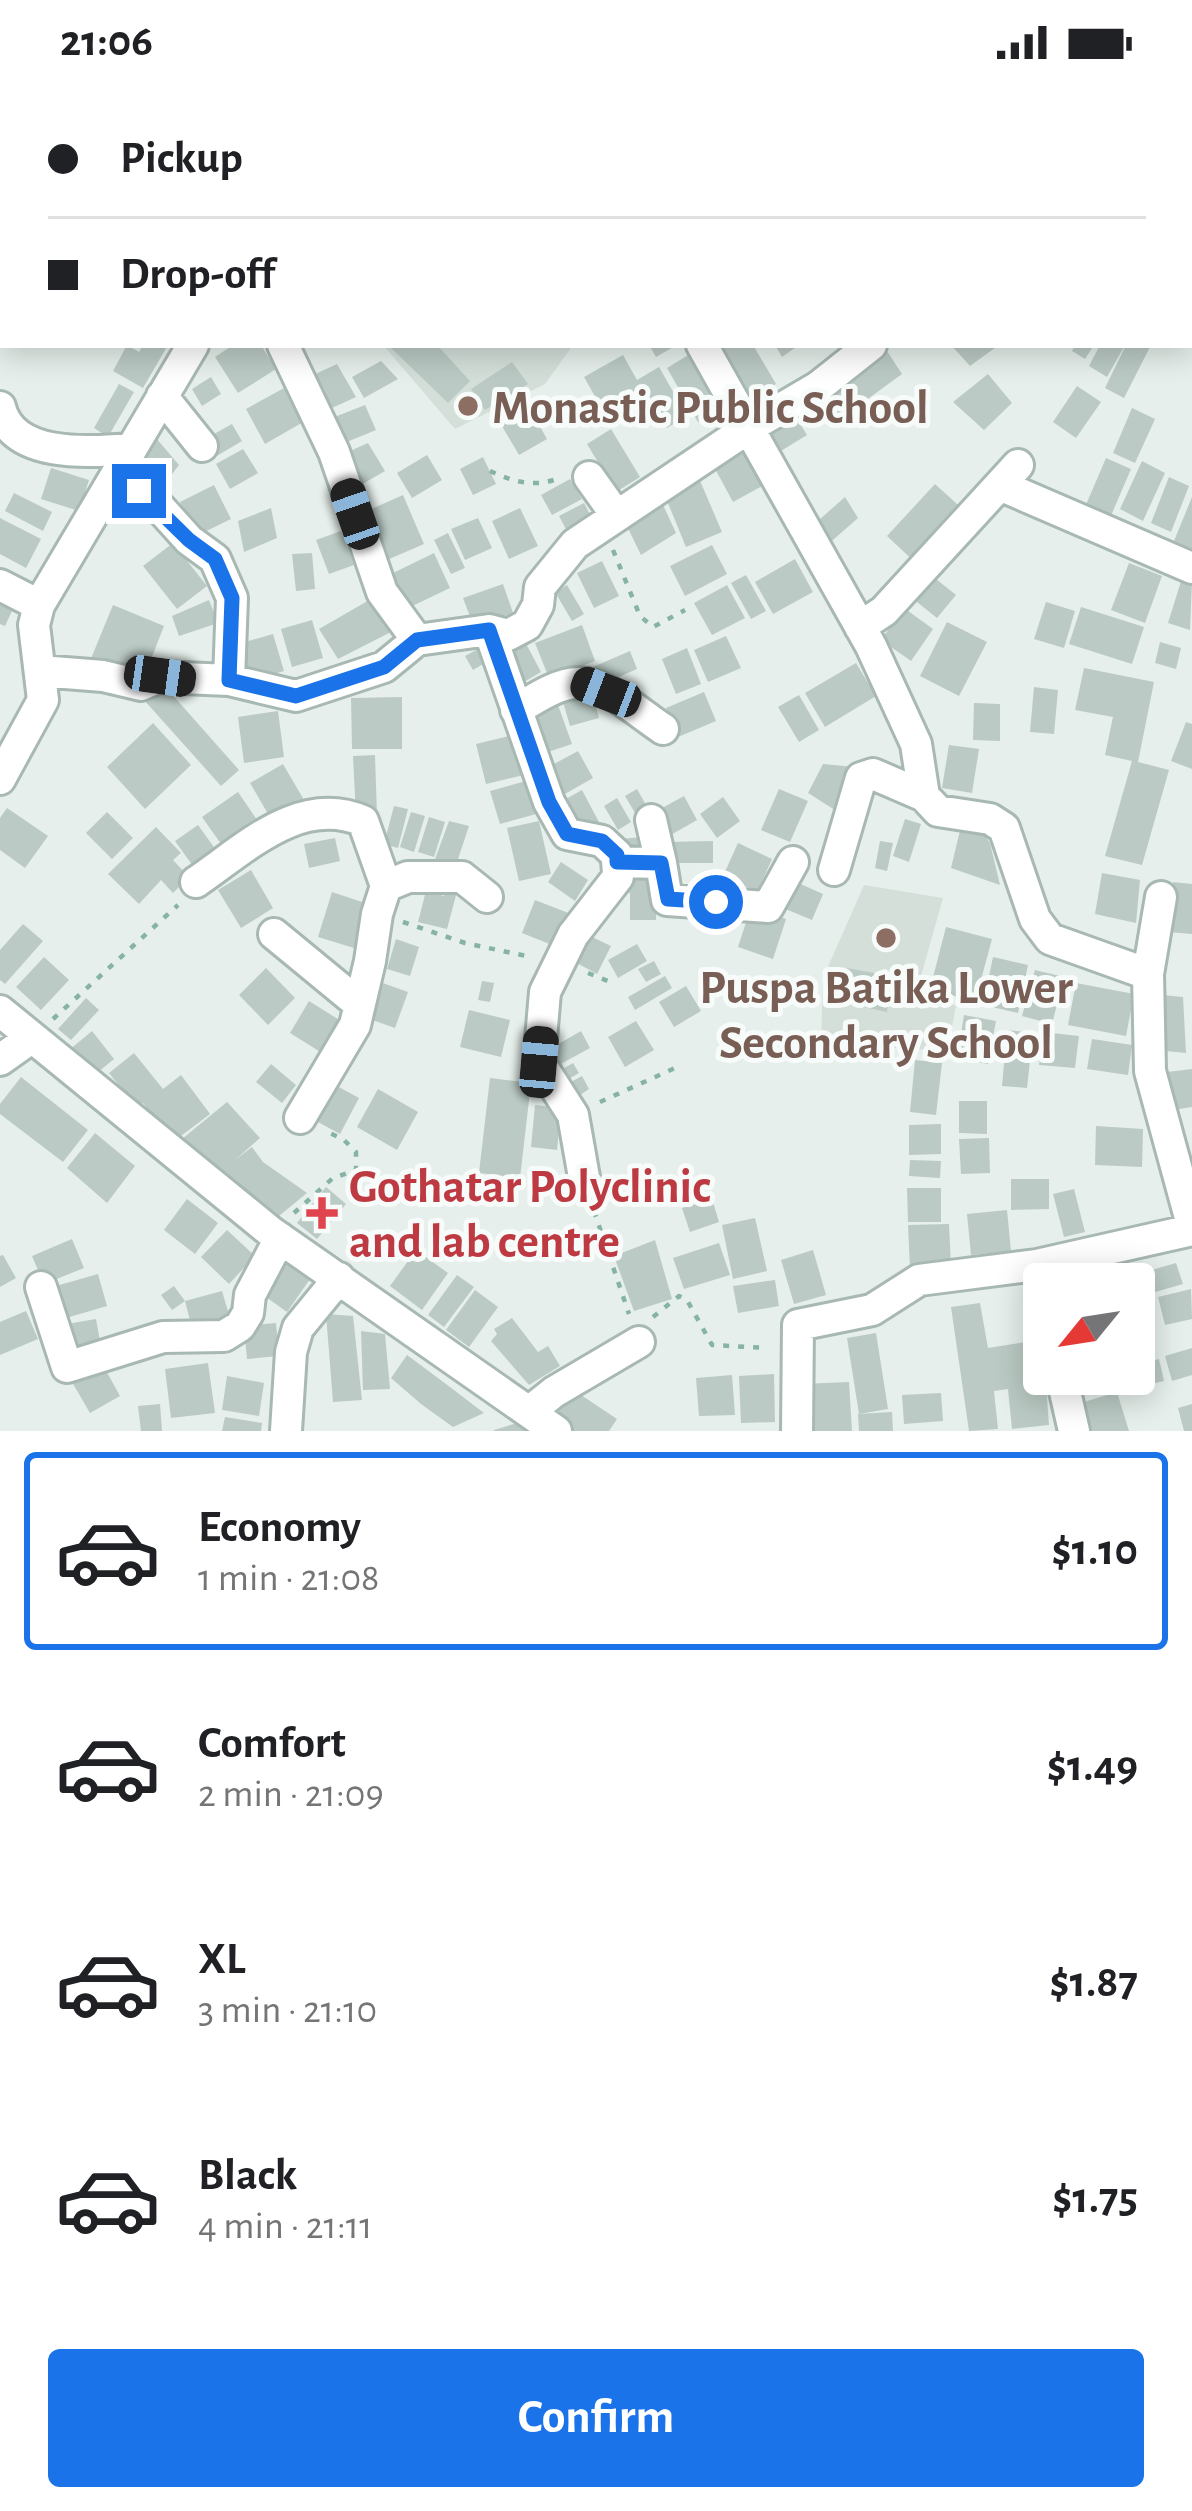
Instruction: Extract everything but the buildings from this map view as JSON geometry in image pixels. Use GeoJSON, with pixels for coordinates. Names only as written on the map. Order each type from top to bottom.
{"type":"FeatureCollection","features":[{"type":"Feature","properties":{"kind":"street"},"geometry":{"type":"LineString","coordinates":[[0,779],[44,700],[34,625],[39,605],[191,348]]}},
{"type":"Feature","properties":{"kind":"street"},"geometry":{"type":"LineString","coordinates":[[284,348],[334,452],[382,592],[417,640]]}},
{"type":"Feature","properties":{"kind":"street"},"geometry":{"type":"LineString","coordinates":[[704,348],[860,627],[916,744],[924,796]]}},
{"type":"Feature","properties":{"kind":"street"},"geometry":{"type":"LineString","coordinates":[[40,671],[103,676],[141,685],[160,676],[229,680],[296,696],[384,667],[417,640],[489,630],[508,634],[526,625],[538,605],[540,587],[575,544],[818,387],[867,348]]}},
{"type":"Feature","properties":{"kind":"street"},"geometry":{"type":"LineString","coordinates":[[162,396],[202,446]]}},
{"type":"Feature","properties":{"kind":"street"},"geometry":{"type":"LineString","coordinates":[[0,407],[8,425],[44,447],[124,461],[215,559],[232,598],[229,680]]}},
{"type":"Feature","properties":{"kind":"street"},"geometry":{"type":"LineString","coordinates":[[860,627],[884,611],[1010,476],[1192,568]]}},
{"type":"Feature","properties":{"kind":"street"},"geometry":{"type":"LineString","coordinates":[[589,477],[609,522]]}},
{"type":"Feature","properties":{"kind":"street"},"geometry":{"type":"LineString","coordinates":[[0,585],[39,605]]}},
{"type":"Feature","properties":{"kind":"street"},"geometry":{"type":"LineString","coordinates":[[489,630],[549,802],[567,834],[602,841],[617,855],[618,877],[573,935],[545,992],[539,1062],[573,1115],[585,1183]]}},
{"type":"Feature","properties":{"kind":"street"},"geometry":{"type":"LineString","coordinates":[[515,710],[544,693],[580,682],[606,692],[663,729]]}},
{"type":"Feature","properties":{"kind":"street"},"geometry":{"type":"LineString","coordinates":[[834,870],[861,778],[873,774],[924,796],[938,811],[990,819],[1004,828],[1035,919],[1050,940],[1148,974]]}},
{"type":"Feature","properties":{"kind":"street"},"geometry":{"type":"LineString","coordinates":[[196,882],[255,840],[306,814],[340,811],[363,821],[381,900],[355,1025],[300,1118]]}},
{"type":"Feature","properties":{"kind":"street"},"geometry":{"type":"LineString","coordinates":[[651,820],[668,899],[768,907],[794,862]]}},
{"type":"Feature","properties":{"kind":"street"},"geometry":{"type":"LineString","coordinates":[[617,862],[661,863]]}},
{"type":"Feature","properties":{"kind":"street"},"geometry":{"type":"LineString","coordinates":[[381,900],[408,877],[462,877],[487,897]]}},
{"type":"Feature","properties":{"kind":"street"},"geometry":{"type":"LineString","coordinates":[[1045,1263],[1192,1228],[1150,1071],[1148,974],[1161,897]]}},
{"type":"Feature","properties":{"kind":"street"},"geometry":{"type":"LineString","coordinates":[[274,934],[359,1004]]}},
{"type":"Feature","properties":{"kind":"street"},"geometry":{"type":"LineString","coordinates":[[0,1011],[276,1235],[556,1431]]}},
{"type":"Feature","properties":{"kind":"street"},"geometry":{"type":"LineString","coordinates":[[0,1060],[31,1038]]}},
{"type":"Feature","properties":{"kind":"street"},"geometry":{"type":"LineString","coordinates":[[41,1287],[67,1367],[163,1337],[224,1336],[240,1326],[248,1313],[250,1295],[276,1235]]}},
{"type":"Feature","properties":{"kind":"street"},"geometry":{"type":"LineString","coordinates":[[797,1431],[798,1324],[872,1310],[919,1280],[1023,1267]]}},
{"type":"Feature","properties":{"kind":"street"},"geometry":{"type":"LineString","coordinates":[[286,1431],[291,1352],[298,1328],[339,1278]]}},
{"type":"Feature","properties":{"kind":"street"},"geometry":{"type":"LineString","coordinates":[[529,1412],[639,1342]]}},
{"type":"Feature","properties":{"kind":"street"},"geometry":{"type":"LineString","coordinates":[[1066,1395],[1074,1431]]}},
{"type":"Feature","properties":{"kind":"path"},"geometry":{"type":"LineString","coordinates":[[490,471],[511,481],[544,484],[569,473],[589,477]]}},
{"type":"Feature","properties":{"kind":"path"},"geometry":{"type":"LineString","coordinates":[[609,522],[640,616],[653,627],[685,610]]}},
{"type":"Feature","properties":{"kind":"path"},"geometry":{"type":"LineString","coordinates":[[31,1038],[181,902],[196,882]]}},
{"type":"Feature","properties":{"kind":"path"},"geometry":{"type":"LineString","coordinates":[[381,900],[465,943],[562,964],[610,982]]}},
{"type":"Feature","properties":{"kind":"path"},"geometry":{"type":"LineString","coordinates":[[573,1115],[675,1068]]}},
{"type":"Feature","properties":{"kind":"path"},"geometry":{"type":"LineString","coordinates":[[276,1235],[332,1178],[356,1170],[356,1152],[343,1139],[300,1118]]}},
{"type":"Feature","properties":{"kind":"path"},"geometry":{"type":"LineString","coordinates":[[585,1183],[639,1342]]}},
{"type":"Feature","properties":{"kind":"path"},"geometry":{"type":"LineString","coordinates":[[639,1342],[646,1323],[679,1296],[687,1300],[712,1345],[775,1349],[797,1345]]}},
{"type":"Feature","properties":{"kind":"shaded area","name":"Monastic Public School"},"geometry":{"type":"Polygon","coordinates":[[[386,348],[571,348],[545,384],[455,429],[386,348]]]}},
{"type":"Feature","properties":{"kind":"shaded area","name":"Puspa Batika Lower Secondary School"},"geometry":{"type":"Polygon","coordinates":[[[864,885],[943,898],[918,987],[956,1006],[947,1051],[821,1043],[823,978],[864,885]]]}},
{"type":"Feature","properties":{"kind":"place","name":"Monastic Public School"},"geometry":{"type":"Point","coordinates":[468,406]}},
{"type":"Feature","properties":{"kind":"place","name":"Puspa Batika Lower Secondary School"},"geometry":{"type":"Point","coordinates":[886,938]}},
{"type":"Feature","properties":{"kind":"place","name":"Gothatar Polyclinic and lab centre"},"geometry":{"type":"Point","coordinates":[322,1213]}},
{"type":"Feature","properties":{"kind":"route"},"geometry":{"type":"LineString","coordinates":[[139,491],[215,559],[232,598],[229,680],[296,696],[384,667],[417,640],[489,630],[549,802],[567,834],[602,841],[617,855],[617,862],[661,863],[668,899],[716,902]]}}]}
